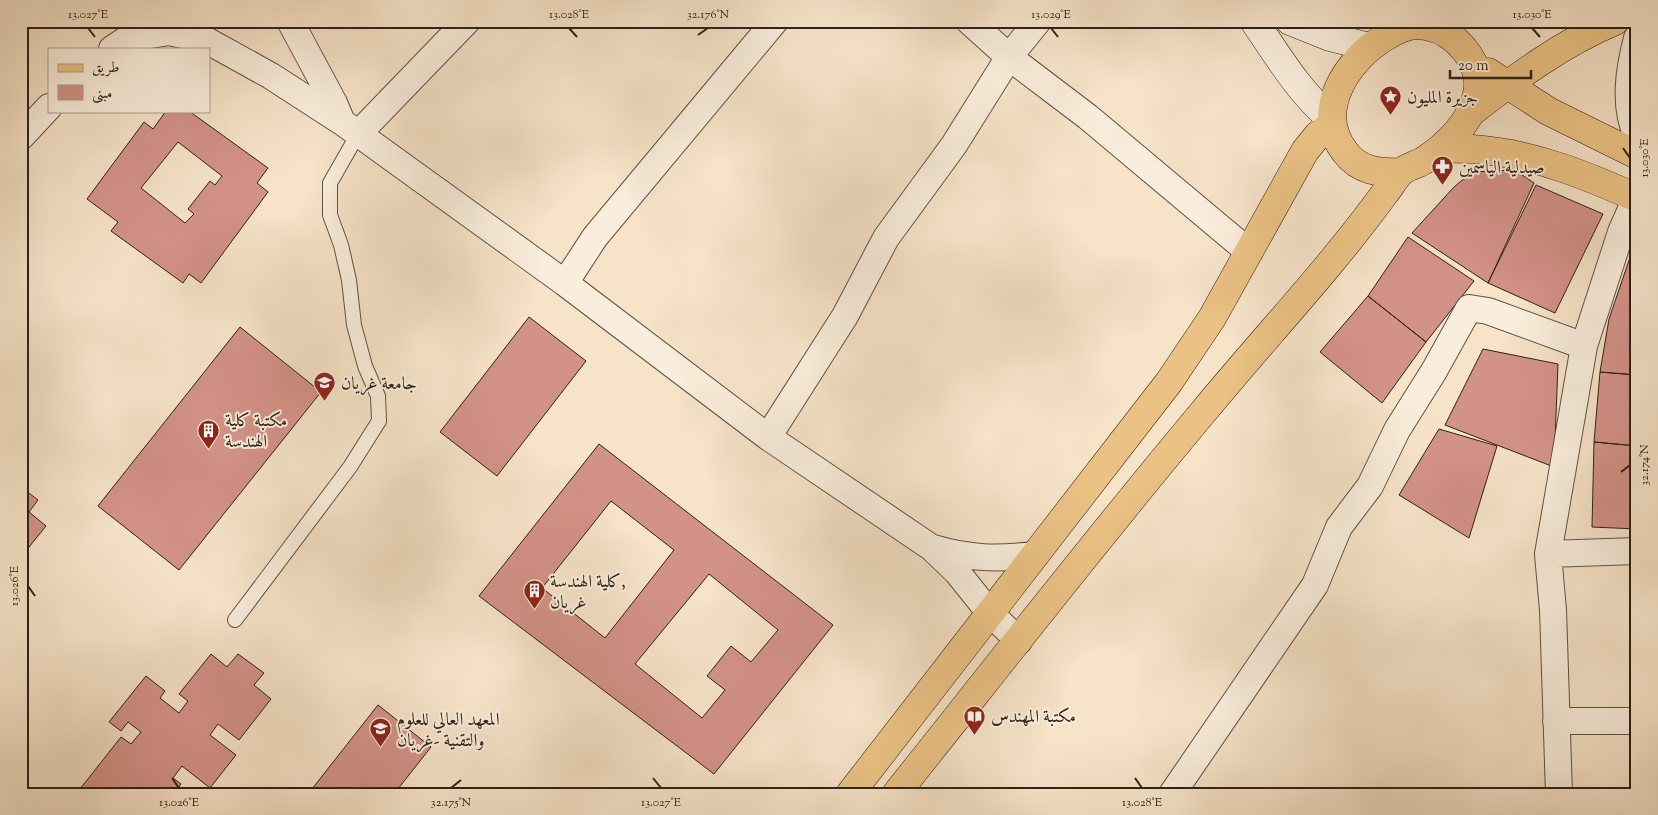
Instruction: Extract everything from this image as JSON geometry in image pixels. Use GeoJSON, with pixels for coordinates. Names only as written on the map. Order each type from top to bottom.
{"type":"FeatureCollection","features":[{"type":"Feature","properties":{"kind":"main road"},"geometry":{"type":"LineString","coordinates":[[1254,21],[1296,82],[1332,122]]}},
{"type":"Feature","properties":{"kind":"main road"},"geometry":{"type":"LineString","coordinates":[[1290,21],[1330,37],[1388,34]]}},
{"type":"Feature","properties":{"kind":"main road"},"geometry":{"type":"LineString","coordinates":[[1615,21],[1562,49],[1506,86],[1469,114],[1440,149],[1422,162],[1401,172],[1383,173],[1365,169],[1349,158],[1338,143],[1332,122],[1340,84],[1353,64],[1388,34],[1410,24],[1428,26],[1446,33],[1460,44],[1471,58],[1506,86],[1548,110],[1637,155]]}},
{"type":"Feature","properties":{"kind":"main road"},"geometry":{"type":"LineString","coordinates":[[1469,114],[1478,94],[1477,76],[1471,58]]}},
{"type":"Feature","properties":{"kind":"main road"},"geometry":{"type":"LineString","coordinates":[[850,794],[989,612],[1170,382],[1212,318],[1305,151],[1332,122]]}},
{"type":"Feature","properties":{"kind":"main road"},"geometry":{"type":"LineString","coordinates":[[1440,149],[1482,150],[1528,157],[1575,173],[1636,198]]}},
{"type":"Feature","properties":{"kind":"main road"},"geometry":{"type":"LineString","coordinates":[[896,794],[1204,410],[1323,274],[1401,172]]}},
{"type":"Feature","properties":{"kind":"street"},"geometry":{"type":"LineString","coordinates":[[290,21],[334,103],[350,128]]}},
{"type":"Feature","properties":{"kind":"street"},"geometry":{"type":"LineString","coordinates":[[350,128],[467,21]]}},
{"type":"Feature","properties":{"kind":"street"},"geometry":{"type":"LineString","coordinates":[[565,283],[594,237],[775,21]]}},
{"type":"Feature","properties":{"kind":"street"},"geometry":{"type":"LineString","coordinates":[[969,21],[1009,57],[1088,117],[1249,252]]}},
{"type":"Feature","properties":{"kind":"street"},"geometry":{"type":"LineString","coordinates":[[768,437],[845,316],[886,238],[954,145],[1009,57],[1038,21]]}},
{"type":"Feature","properties":{"kind":"street"},"geometry":{"type":"LineString","coordinates":[[114,48],[127,39],[169,32],[206,40],[271,76],[350,128],[565,283],[768,437],[932,548],[957,572],[989,612],[1019,641]]}},
{"type":"Feature","properties":{"kind":"street"},"geometry":{"type":"LineString","coordinates":[[1637,38],[1629,67],[1629,99],[1637,136]]}},
{"type":"Feature","properties":{"kind":"street"},"geometry":{"type":"LineString","coordinates":[[21,137],[48,108]]}},
{"type":"Feature","properties":{"kind":"street"},"geometry":{"type":"LineString","coordinates":[[1559,794],[1553,610],[1548,554],[1584,346],[1621,232],[1636,198]]}},
{"type":"Feature","properties":{"kind":"street"},"geometry":{"type":"LineString","coordinates":[[1172,794],[1315,585],[1339,527],[1370,486],[1397,430],[1434,371],[1469,308],[1488,311],[1584,346]]}},
{"type":"Feature","properties":{"kind":"street"},"geometry":{"type":"LineString","coordinates":[[932,548],[958,555],[984,558],[1035,555]]}},
{"type":"Feature","properties":{"kind":"street"},"geometry":{"type":"LineString","coordinates":[[1548,554],[1637,551]]}},
{"type":"Feature","properties":{"kind":"street"},"geometry":{"type":"LineString","coordinates":[[1556,721],[1637,721]]}},
{"type":"Feature","properties":{"kind":"lane"},"geometry":{"type":"LineString","coordinates":[[235,620],[350,467],[379,421],[378,396],[364,366],[354,325],[349,280],[341,245],[330,215],[330,183],[350,128]]}},
{"type":"Feature","properties":{"kind":"building"},"geometry":{"type":"Polygon","coordinates":[[[165,112],[190,112],[268,168],[257,183],[268,192],[201,283],[189,274],[183,283],[111,231],[118,222],[87,199],[144,122],[153,129],[165,112]],[[178,142],[141,188],[185,223],[194,214],[188,209],[210,181],[215,185],[222,176],[178,142]]]}},
{"type":"Feature","properties":{"kind":"building"},"geometry":{"type":"Polygon","coordinates":[[[1515,170],[1534,183],[1488,283],[1412,233],[1454,187],[1472,172],[1515,170]]]}},
{"type":"Feature","properties":{"kind":"building"},"geometry":{"type":"Polygon","coordinates":[[[1536,185],[1603,214],[1555,313],[1488,283],[1536,185]]]}},
{"type":"Feature","properties":{"kind":"building"},"geometry":{"type":"Polygon","coordinates":[[[1408,237],[1474,281],[1426,342],[1368,296],[1408,237]]]}},
{"type":"Feature","properties":{"kind":"building"},"geometry":{"type":"Polygon","coordinates":[[[1637,237],[1637,375],[1600,372],[1609,319],[1637,237]]]}},
{"type":"Feature","properties":{"kind":"building"},"geometry":{"type":"Polygon","coordinates":[[[1368,296],[1426,342],[1382,403],[1320,352],[1368,296]]]}},
{"type":"Feature","properties":{"kind":"building"},"geometry":{"type":"Polygon","coordinates":[[[529,317],[586,361],[497,476],[440,432],[529,317]]]}},
{"type":"Feature","properties":{"kind":"building","name":"مكتبة كلية الهندسة"},"geometry":{"type":"Polygon","coordinates":[[[240,327],[321,392],[179,570],[98,506],[240,327]]]}},
{"type":"Feature","properties":{"kind":"building"},"geometry":{"type":"Polygon","coordinates":[[[1483,349],[1558,364],[1554,467],[1445,425],[1483,349]]]}},
{"type":"Feature","properties":{"kind":"building"},"geometry":{"type":"Polygon","coordinates":[[[1600,372],[1637,375],[1637,446],[1594,442],[1600,372]]]}},
{"type":"Feature","properties":{"kind":"building"},"geometry":{"type":"Polygon","coordinates":[[[1439,429],[1497,446],[1469,538],[1399,495],[1439,429]]]}},
{"type":"Feature","properties":{"kind":"building"},"geometry":{"type":"Polygon","coordinates":[[[1594,442],[1637,446],[1637,529],[1592,527],[1594,442]]]}},
{"type":"Feature","properties":{"kind":"building","name":"كلية الهندسة, غريان"},"geometry":{"type":"Polygon","coordinates":[[[599,444],[833,625],[714,774],[479,596],[599,444]],[[611,501],[542,588],[605,638],[674,550],[611,501]],[[709,574],[635,664],[702,718],[725,690],[707,676],[731,646],[751,662],[778,630],[709,574]]]}},
{"type":"Feature","properties":{"kind":"building"},"geometry":{"type":"Polygon","coordinates":[[[21,487],[38,500],[29,512],[46,526],[21,557],[21,487]]]}},
{"type":"Feature","properties":{"kind":"building"},"geometry":{"type":"Polygon","coordinates":[[[211,654],[227,667],[238,654],[264,673],[254,685],[271,699],[239,740],[218,724],[210,735],[236,755],[210,788],[182,766],[173,778],[181,784],[174,794],[76,794],[121,737],[131,744],[141,732],[128,722],[121,731],[109,722],[146,676],[165,691],[160,698],[179,713],[188,701],[179,694],[211,654]]]}},
{"type":"Feature","properties":{"kind":"building"},"geometry":{"type":"Polygon","coordinates":[[[378,705],[431,747],[394,794],[308,794],[378,705]]]}},
{"type":"Feature","properties":{"kind":"place","name":"جزيرة المليون"},"geometry":{"type":"Point","coordinates":[1391,116]}},
{"type":"Feature","properties":{"kind":"place","name":"صيدلية الياسمين"},"geometry":{"type":"Point","coordinates":[1443,186]}},
{"type":"Feature","properties":{"kind":"place","name":"جامعة غريان"},"geometry":{"type":"Point","coordinates":[325,402]}},
{"type":"Feature","properties":{"kind":"place","name":"مكتبة كلية الهندسة"},"geometry":{"type":"Point","coordinates":[209,449]}},
{"type":"Feature","properties":{"kind":"place","name":"كلية الهندسة, غريان"},"geometry":{"type":"Point","coordinates":[534,610]}},
{"type":"Feature","properties":{"kind":"place","name":"مكتبة المهندس"},"geometry":{"type":"Point","coordinates":[975,735]}},
{"type":"Feature","properties":{"kind":"place","name":"المعهد العالي للعلوم والتقنية -غريان"},"geometry":{"type":"Point","coordinates":[381,748]}}]}
